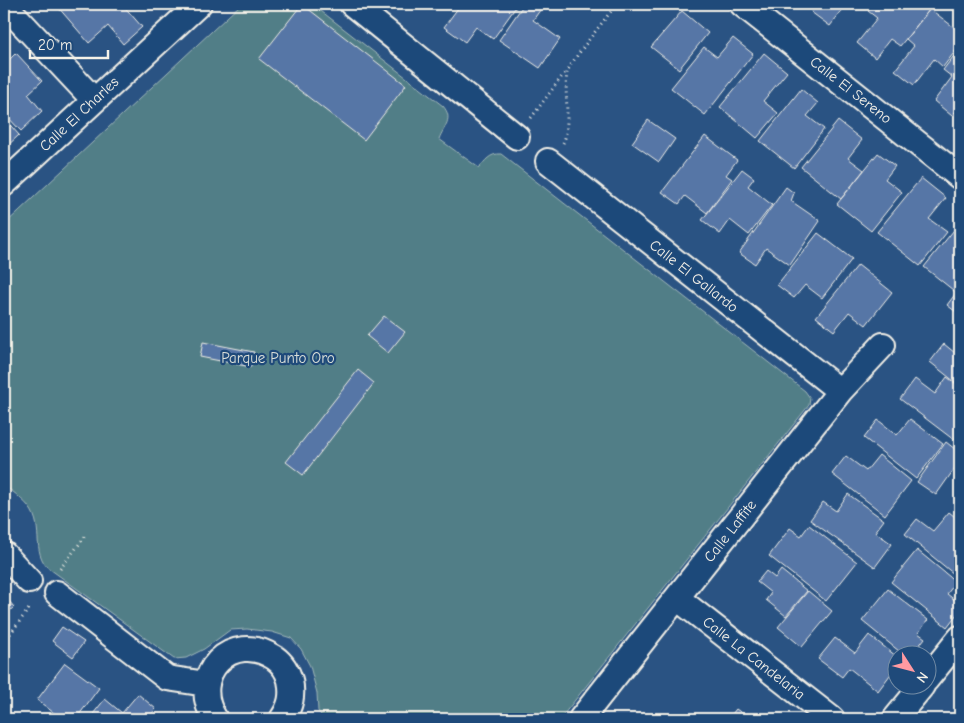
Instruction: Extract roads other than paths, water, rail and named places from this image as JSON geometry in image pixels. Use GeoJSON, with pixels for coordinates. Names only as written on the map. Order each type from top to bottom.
{"type":"FeatureCollection","features":[{"type":"Feature","properties":{"kind":"street"},"geometry":{"type":"LineString","coordinates":[[4,4],[94,100]]}},
{"type":"Feature","properties":{"kind":"street","name":"Calle El Charles"},"geometry":{"type":"LineString","coordinates":[[4,184],[199,4]]}},
{"type":"Feature","properties":{"kind":"street"},"geometry":{"type":"LineString","coordinates":[[352,4],[517,137]]}},
{"type":"Feature","properties":{"kind":"street","name":"Calle El Sereno"},"geometry":{"type":"LineString","coordinates":[[742,4],[960,177]]}},
{"type":"Feature","properties":{"kind":"street","name":"Calle El Gallardo"},"geometry":{"type":"LineString","coordinates":[[548,161],[840,391]]}},
{"type":"Feature","properties":{"kind":"street","name":"Calle Laffite"},"geometry":{"type":"LineString","coordinates":[[581,719],[840,391],[883,345]]}},
{"type":"Feature","properties":{"kind":"street"},"geometry":{"type":"LineString","coordinates":[[4,554],[29,581]]}},
{"type":"Feature","properties":{"kind":"street"},"geometry":{"type":"LineString","coordinates":[[57,593],[167,678],[206,684]]}},
{"type":"Feature","properties":{"kind":"street","name":"Calle La Candelaria"},"geometry":{"type":"LineString","coordinates":[[677,598],[832,719]]}},
{"type":"Feature","properties":{"kind":"street"},"geometry":{"type":"LineString","coordinates":[[936,668],[960,638]]}},
{"type":"Feature","properties":{"kind":"street"},"geometry":{"type":"LineString","coordinates":[[215,719],[208,708],[205,692],[208,675],[218,661],[232,651],[249,648],[266,652],[280,662],[289,676],[292,693],[289,709],[282,719]]}},
{"type":"Feature","properties":{"kind":"street"},"geometry":{"type":"LineString","coordinates":[[895,719],[914,696]]}},
{"type":"Feature","properties":{"kind":"park label","name":"Parque Punto Oro"},"geometry":{"type":"Point","coordinates":[278,358]}}]}
